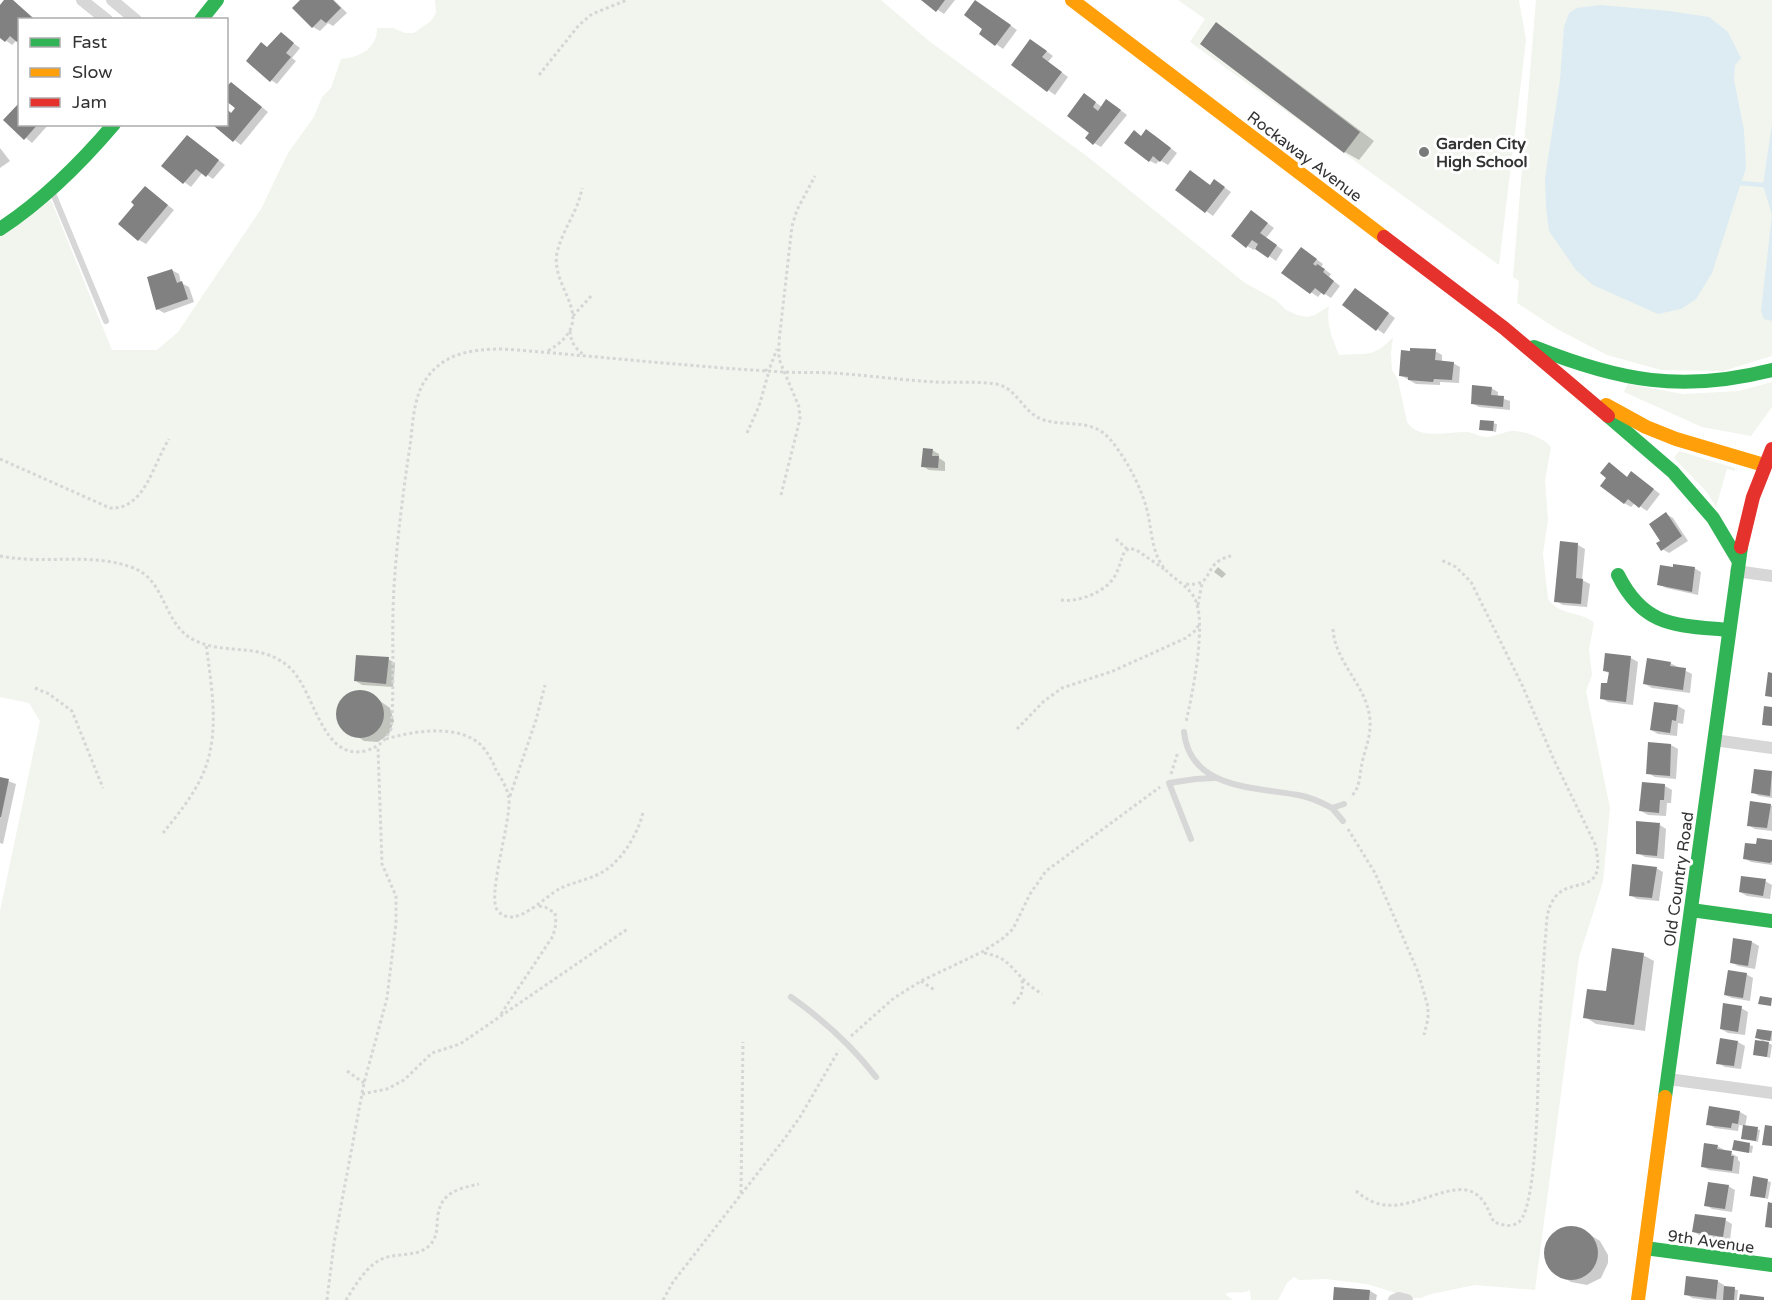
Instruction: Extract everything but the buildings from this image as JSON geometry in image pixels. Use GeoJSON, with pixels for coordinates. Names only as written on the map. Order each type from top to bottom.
{"type":"FeatureCollection","features":[{"type":"Feature","properties":{"kind":"main road"},"geometry":{"type":"LineString","coordinates":[[203,18],[217,0]]}},
{"type":"Feature","properties":{"kind":"main road","name":"Rockaway Avenue"},"geometry":{"type":"LineString","coordinates":[[1072,0],[1518,340],[1577,389],[1673,472],[1713,518],[1737,566]]}},
{"type":"Feature","properties":{"kind":"main road"},"geometry":{"type":"LineString","coordinates":[[0,229],[52,191],[76,168],[112,126]]}},
{"type":"Feature","properties":{"kind":"main road","name":"Rockaway Avenue"},"geometry":{"type":"LineString","coordinates":[[1518,340],[1574,364],[1627,377],[1675,384],[1746,378],[1772,370]]}},
{"type":"Feature","properties":{"kind":"main road","name":"Rockaway Avenue"},"geometry":{"type":"LineString","coordinates":[[1577,389],[1646,427],[1676,439],[1764,465]]}},
{"type":"Feature","properties":{"kind":"main road","name":"Old Country Road"},"geometry":{"type":"LineString","coordinates":[[1638,1300],[1737,566],[1746,524],[1764,465],[1772,449]]}},
{"type":"Feature","properties":{"kind":"main road"},"geometry":{"type":"LineString","coordinates":[[1618,575],[1627,593],[1637,605],[1649,613],[1683,625],[1728,630]]}},
{"type":"Feature","properties":{"kind":"main road"},"geometry":{"type":"LineString","coordinates":[[1691,910],[1772,921]]}},
{"type":"Feature","properties":{"kind":"main road","name":"9th Avenue"},"geometry":{"type":"LineString","coordinates":[[1645,1248],[1772,1266]]}},
{"type":"Feature","properties":{"kind":"street"},"geometry":{"type":"LineString","coordinates":[[82,0],[104,18]]}},
{"type":"Feature","properties":{"kind":"street"},"geometry":{"type":"LineString","coordinates":[[112,0],[134,18]]}},
{"type":"Feature","properties":{"kind":"street"},"geometry":{"type":"LineString","coordinates":[[1737,566],[1772,576]]}},
{"type":"Feature","properties":{"kind":"street"},"geometry":{"type":"LineString","coordinates":[[1714,740],[1772,748]]}},
{"type":"Feature","properties":{"kind":"street"},"geometry":{"type":"LineString","coordinates":[[1668,1079],[1772,1093]]}},
{"type":"Feature","properties":{"kind":"street"},"geometry":{"type":"LineString","coordinates":[[1394,1300],[1407,1300]]}},
{"type":"Feature","properties":{"kind":"lane"},"geometry":{"type":"LineString","coordinates":[[52,191],[106,321]]}},
{"type":"Feature","properties":{"kind":"lane"},"geometry":{"type":"LineString","coordinates":[[1184,732],[1190,754],[1215,778]]}},
{"type":"Feature","properties":{"kind":"lane"},"geometry":{"type":"LineString","coordinates":[[1191,839],[1169,783],[1215,778],[1247,788],[1298,795],[1317,800],[1332,808],[1343,821]]}},
{"type":"Feature","properties":{"kind":"lane"},"geometry":{"type":"LineString","coordinates":[[1332,808],[1344,804]]}},
{"type":"Feature","properties":{"kind":"lane"},"geometry":{"type":"LineString","coordinates":[[791,997],[846,1043],[876,1077]]}},
{"type":"Feature","properties":{"kind":"path"},"geometry":{"type":"LineString","coordinates":[[539,75],[579,25],[592,14],[627,0]]}},
{"type":"Feature","properties":{"kind":"path"},"geometry":{"type":"LineString","coordinates":[[780,495],[800,419],[799,407],[779,359],[792,226],[797,210],[815,176]]}},
{"type":"Feature","properties":{"kind":"path"},"geometry":{"type":"LineString","coordinates":[[547,352],[566,339],[573,317],[570,300],[558,269],[557,254],[580,201],[582,188]]}},
{"type":"Feature","properties":{"kind":"path"},"geometry":{"type":"LineString","coordinates":[[573,317],[592,295]]}},
{"type":"Feature","properties":{"kind":"path"},"geometry":{"type":"LineString","coordinates":[[570,330],[571,341],[584,355]]}},
{"type":"Feature","properties":{"kind":"path"},"geometry":{"type":"LineString","coordinates":[[747,433],[759,406],[767,371],[779,345]]}},
{"type":"Feature","properties":{"kind":"path"},"geometry":{"type":"LineString","coordinates":[[0,556],[14,559],[93,558],[132,567],[147,575],[180,629],[194,640],[206,644],[261,652],[276,657],[290,668],[305,686],[321,723],[336,746],[351,753],[378,747],[386,739],[391,729],[394,586],[406,473],[418,396],[425,380],[438,364],[456,354],[480,349],[547,352],[767,371],[996,384],[1006,387],[1037,418],[1089,425],[1110,440],[1141,492],[1160,562],[1172,575]]}},
{"type":"Feature","properties":{"kind":"path"},"geometry":{"type":"LineString","coordinates":[[0,459],[110,508],[122,509],[132,503],[142,492],[159,454],[169,439]]}},
{"type":"Feature","properties":{"kind":"path"},"geometry":{"type":"LineString","coordinates":[[663,1300],[673,1282],[795,1124],[835,1056],[855,1032],[894,998],[921,981],[982,952],[1002,939],[1013,929],[1030,894],[1046,871],[1159,787],[1169,783],[1184,732],[1195,676],[1200,622],[1198,606],[1184,584],[1138,551],[1127,549],[1116,539]]}},
{"type":"Feature","properties":{"kind":"path"},"geometry":{"type":"LineString","coordinates":[[1061,600],[1077,599],[1102,589],[1116,574],[1121,558],[1127,549]]}},
{"type":"Feature","properties":{"kind":"path"},"geometry":{"type":"LineString","coordinates":[[1198,606],[1202,583],[1214,563],[1231,556]]}},
{"type":"Feature","properties":{"kind":"path"},"geometry":{"type":"LineString","coordinates":[[1356,1191],[1378,1204],[1392,1206],[1425,1200],[1459,1188],[1468,1190],[1485,1202],[1494,1222],[1511,1226],[1520,1221],[1530,1199],[1535,1140],[1541,992],[1548,910],[1557,894],[1565,889],[1587,884],[1599,868],[1595,844],[1485,608],[1465,575],[1456,567],[1441,560]]}},
{"type":"Feature","properties":{"kind":"path"},"geometry":{"type":"LineString","coordinates":[[1184,584],[1202,583]]}},
{"type":"Feature","properties":{"kind":"path"},"geometry":{"type":"LineString","coordinates":[[1017,729],[1053,694],[1074,684],[1113,671],[1186,638],[1196,630],[1200,622]]}},
{"type":"Feature","properties":{"kind":"path"},"geometry":{"type":"LineString","coordinates":[[1333,629],[1334,640],[1344,664],[1365,698],[1370,725],[1358,788],[1344,804]]}},
{"type":"Feature","properties":{"kind":"path"},"geometry":{"type":"LineString","coordinates":[[163,833],[197,785],[207,765],[212,745],[213,712],[206,644]]}},
{"type":"Feature","properties":{"kind":"path"},"geometry":{"type":"LineString","coordinates":[[545,685],[537,720],[509,798],[502,854],[494,890],[497,911],[505,916],[519,915],[538,906],[561,888],[598,875],[612,866],[633,837],[641,822],[643,812]]}},
{"type":"Feature","properties":{"kind":"path"},"geometry":{"type":"LineString","coordinates":[[34,688],[50,694],[72,711],[103,788]]}},
{"type":"Feature","properties":{"kind":"path"},"geometry":{"type":"LineString","coordinates":[[386,739],[399,735],[438,732],[470,737],[482,747],[493,763],[509,798]]}},
{"type":"Feature","properties":{"kind":"path"},"geometry":{"type":"LineString","coordinates":[[327,1300],[334,1243],[364,1083],[387,998],[396,923],[396,896],[382,864],[378,747]]}},
{"type":"Feature","properties":{"kind":"path"},"geometry":{"type":"LineString","coordinates":[[1343,821],[1375,873],[1418,972],[1428,1007],[1424,1035]]}},
{"type":"Feature","properties":{"kind":"path"},"geometry":{"type":"LineString","coordinates":[[498,1018],[553,936],[556,924],[555,913],[538,906]]}},
{"type":"Feature","properties":{"kind":"path"},"geometry":{"type":"LineString","coordinates":[[362,1094],[387,1089],[404,1080],[432,1053],[460,1044],[629,928]]}},
{"type":"Feature","properties":{"kind":"path"},"geometry":{"type":"LineString","coordinates":[[982,952],[997,955],[1006,960],[1022,979],[1042,994]]}},
{"type":"Feature","properties":{"kind":"path"},"geometry":{"type":"LineString","coordinates":[[1013,1004],[1022,995],[1024,988],[1022,979]]}},
{"type":"Feature","properties":{"kind":"path"},"geometry":{"type":"LineString","coordinates":[[921,981],[936,991]]}},
{"type":"Feature","properties":{"kind":"path"},"geometry":{"type":"LineString","coordinates":[[741,1195],[743,1042]]}},
{"type":"Feature","properties":{"kind":"path"},"geometry":{"type":"LineString","coordinates":[[347,1071],[364,1083]]}},
{"type":"Feature","properties":{"kind":"path"},"geometry":{"type":"LineString","coordinates":[[346,1300],[368,1269],[382,1258],[413,1254],[428,1247],[434,1241],[439,1228],[438,1215],[448,1195],[454,1190],[479,1184]]}},
{"type":"Feature","properties":{"kind":"shaded area"},"geometry":{"type":"Polygon","coordinates":[[[435,0],[881,0],[929,41],[1088,157],[1245,283],[1297,315],[1307,317],[1315,315],[1329,306],[1329,325],[1339,355],[1375,351],[1387,344],[1393,337],[1392,370],[1398,380],[1407,422],[1412,428],[1435,434],[1468,432],[1486,437],[1518,431],[1539,438],[1551,447],[1545,480],[1548,520],[1543,554],[1548,599],[1559,608],[1585,617],[1594,623],[1589,649],[1592,675],[1586,691],[1610,808],[1603,882],[1579,957],[1535,1290],[1475,1285],[1421,1298],[1412,1298],[1367,1284],[1325,1279],[1299,1280],[1294,1277],[1287,1283],[1278,1300],[1251,1300],[1250,1290],[1225,1294],[1233,1300],[0,1300],[0,911],[40,721],[29,703],[0,697],[0,235],[51,200],[112,350],[157,350],[178,332],[261,209],[288,153],[314,117],[322,97],[331,88],[341,59],[361,54],[371,47],[377,28],[393,28],[405,33],[414,33],[431,21],[436,13],[435,0]]]}},
{"type":"Feature","properties":{"kind":"shaded area","name":"Garden City High School"},"geometry":{"type":"Polygon","coordinates":[[[1178,0],[1519,0],[1526,40],[1499,265],[1190,42],[1205,19],[1178,0]]]}},
{"type":"Feature","properties":{"kind":"shaded area"},"geometry":{"type":"Polygon","coordinates":[[[1536,0],[1772,0],[1772,356],[1723,371],[1661,370],[1607,355],[1557,329],[1517,303],[1519,281],[1513,277],[1536,0]]]}},
{"type":"Feature","properties":{"kind":"shaded area"},"geometry":{"type":"Polygon","coordinates":[[[1600,5],[1709,17],[1728,32],[1741,58],[1735,65],[1734,80],[1744,130],[1746,168],[1712,273],[1696,299],[1681,309],[1658,314],[1593,285],[1576,270],[1549,231],[1545,178],[1560,80],[1564,27],[1569,13],[1577,8],[1600,5]]]}},
{"type":"Feature","properties":{"kind":"shaded area"},"geometry":{"type":"Polygon","coordinates":[[[1772,124],[1772,215],[1763,185],[1772,124]]]}},
{"type":"Feature","properties":{"kind":"shaded area"},"geometry":{"type":"Polygon","coordinates":[[[1772,215],[1772,321],[1764,319],[1761,311],[1772,215]]]}},
{"type":"Feature","properties":{"kind":"shaded area"},"geometry":{"type":"Polygon","coordinates":[[[1772,382],[1772,407],[1751,436],[1702,427],[1624,392],[1628,384],[1683,394],[1739,391],[1772,382]]]}},
{"type":"Feature","properties":{"kind":"shaded area"},"geometry":{"type":"Polygon","coordinates":[[[1679,451],[1735,468],[1735,471],[1727,469],[1716,507],[1706,491],[1674,458],[1679,451]]]}},
{"type":"Feature","properties":{"kind":"waterway"},"geometry":{"type":"LineString","coordinates":[[1741,183],[1763,185],[1772,182]]}},
{"type":"Feature","properties":{"kind":"traffic: fast"},"geometry":{"type":"LineString","coordinates":[[203,18],[217,0]]}},
{"type":"Feature","properties":{"kind":"traffic: fast"},"geometry":{"type":"LineString","coordinates":[[0,229],[61,181],[112,126]]}},
{"type":"Feature","properties":{"kind":"traffic: fast"},"geometry":{"type":"LineString","coordinates":[[1534,347],[1594,368],[1651,380],[1709,381],[1772,370]]}},
{"type":"Feature","properties":{"kind":"traffic: fast"},"geometry":{"type":"LineString","coordinates":[[1608,416],[1673,472],[1713,518],[1738,560]]}},
{"type":"Feature","properties":{"kind":"traffic: fast"},"geometry":{"type":"LineString","coordinates":[[1665,1097],[1741,547]]}},
{"type":"Feature","properties":{"kind":"traffic: fast"},"geometry":{"type":"LineString","coordinates":[[1618,575],[1628,592],[1650,614],[1677,624],[1728,630]]}},
{"type":"Feature","properties":{"kind":"traffic: fast"},"geometry":{"type":"LineString","coordinates":[[1691,910],[1772,921]]}},
{"type":"Feature","properties":{"kind":"traffic: fast"},"geometry":{"type":"LineString","coordinates":[[1645,1248],[1772,1265]]}},
{"type":"Feature","properties":{"kind":"traffic: slow"},"geometry":{"type":"LineString","coordinates":[[1072,0],[1384,237]]}},
{"type":"Feature","properties":{"kind":"traffic: slow"},"geometry":{"type":"LineString","coordinates":[[1606,405],[1646,427],[1676,439],[1764,465]]}},
{"type":"Feature","properties":{"kind":"traffic: slow"},"geometry":{"type":"LineString","coordinates":[[1638,1300],[1665,1097]]}},
{"type":"Feature","properties":{"kind":"traffic: jam"},"geometry":{"type":"LineString","coordinates":[[1384,237],[1504,328],[1608,416]]}},
{"type":"Feature","properties":{"kind":"traffic: jam"},"geometry":{"type":"LineString","coordinates":[[1741,547],[1753,497],[1772,449]]}},
{"type":"Feature","properties":{"kind":"place","name":"Garden City High School"},"geometry":{"type":"Point","coordinates":[1424,152]}}]}
